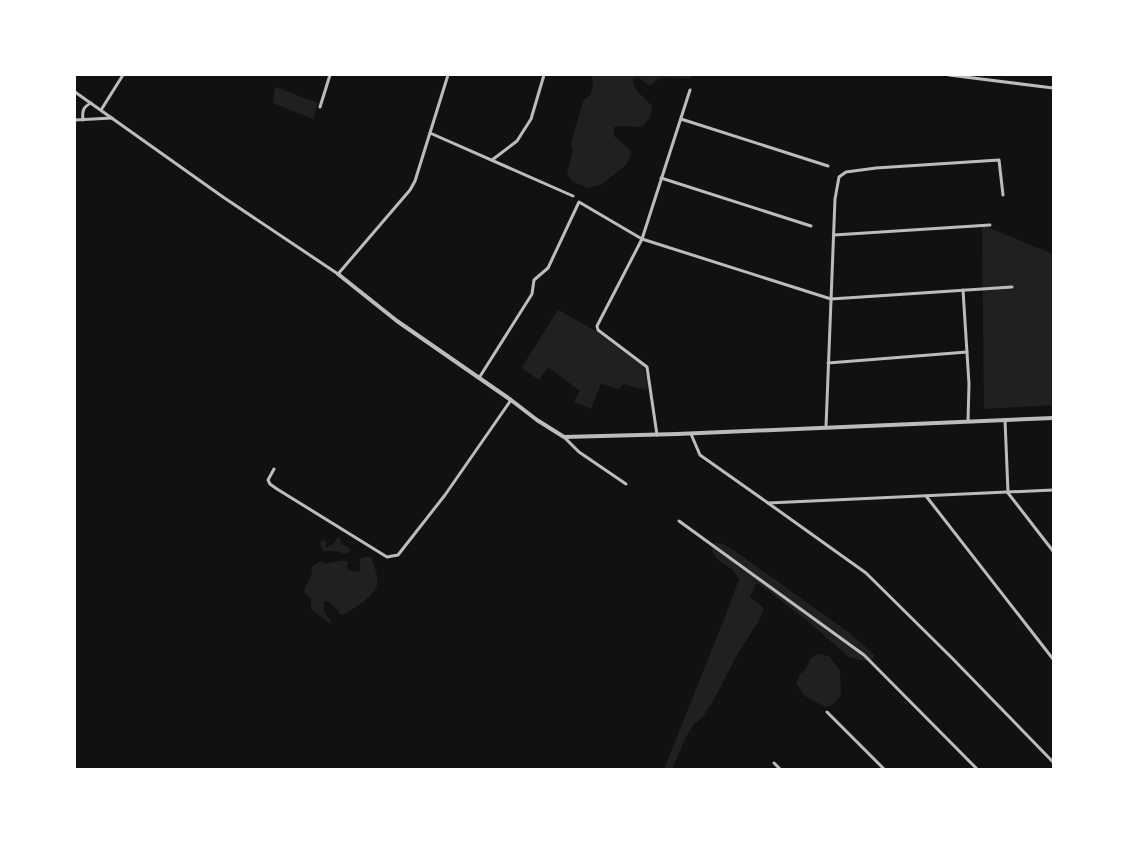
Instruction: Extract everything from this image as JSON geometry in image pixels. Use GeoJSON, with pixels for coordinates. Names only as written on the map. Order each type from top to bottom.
{"type":"FeatureCollection","features":[{"type":"Feature","properties":{"kind":"street"},"geometry":{"type":"LineString","coordinates":[[100,110],[123,75]]}},
{"type":"Feature","properties":{"kind":"street"},"geometry":{"type":"LineString","coordinates":[[320,107],[330,75]]}},
{"type":"Feature","properties":{"kind":"street"},"geometry":{"type":"LineString","coordinates":[[338,274],[410,190],[415,181],[448,75]]}},
{"type":"Feature","properties":{"kind":"street"},"geometry":{"type":"LineString","coordinates":[[492,160],[517,141],[522,134],[531,118],[544,75]]}},
{"type":"Feature","properties":{"kind":"street"},"geometry":{"type":"LineString","coordinates":[[949,75],[1053,88]]}},
{"type":"Feature","properties":{"kind":"street"},"geometry":{"type":"LineString","coordinates":[[657,435],[648,367],[598,330],[597,326],[642,238],[690,90]]}},
{"type":"Feature","properties":{"kind":"street"},"geometry":{"type":"LineString","coordinates":[[75,92],[223,197],[338,274],[397,321],[564,437],[579,452],[626,484]]}},
{"type":"Feature","properties":{"kind":"street"},"geometry":{"type":"LineString","coordinates":[[82,120],[83,110],[91,103]]}},
{"type":"Feature","properties":{"kind":"street"},"geometry":{"type":"LineString","coordinates":[[75,120],[113,118]]}},
{"type":"Feature","properties":{"kind":"street"},"geometry":{"type":"LineString","coordinates":[[681,119],[828,166]]}},
{"type":"Feature","properties":{"kind":"street"},"geometry":{"type":"LineString","coordinates":[[430,133],[573,196]]}},
{"type":"Feature","properties":{"kind":"street"},"geometry":{"type":"LineString","coordinates":[[826,427],[835,199],[840,176],[846,172],[876,168],[999,160],[1003,195]]}},
{"type":"Feature","properties":{"kind":"street"},"geometry":{"type":"LineString","coordinates":[[662,178],[811,226]]}},
{"type":"Feature","properties":{"kind":"street"},"geometry":{"type":"LineString","coordinates":[[479,378],[532,294],[534,280],[548,268],[578,202],[642,238],[831,299],[1012,287]]}},
{"type":"Feature","properties":{"kind":"street"},"geometry":{"type":"LineString","coordinates":[[834,236],[990,224]]}},
{"type":"Feature","properties":{"kind":"street"},"geometry":{"type":"LineString","coordinates":[[963,290],[969,384],[968,421]]}},
{"type":"Feature","properties":{"kind":"street"},"geometry":{"type":"LineString","coordinates":[[828,363],[967,352]]}},
{"type":"Feature","properties":{"kind":"street"},"geometry":{"type":"LineString","coordinates":[[274,469],[268,480],[277,489],[387,557],[398,555],[444,495],[511,400]]}},
{"type":"Feature","properties":{"kind":"street"},"geometry":{"type":"LineString","coordinates":[[564,437],[691,434],[1053,418]]}},
{"type":"Feature","properties":{"kind":"street"},"geometry":{"type":"LineString","coordinates":[[1005,420],[1008,492],[1053,551]]}},
{"type":"Feature","properties":{"kind":"street"},"geometry":{"type":"LineString","coordinates":[[691,434],[700,456],[866,573],[1053,762]]}},
{"type":"Feature","properties":{"kind":"street"},"geometry":{"type":"LineString","coordinates":[[768,503],[1053,490]]}},
{"type":"Feature","properties":{"kind":"street"},"geometry":{"type":"LineString","coordinates":[[925,496],[1053,659]]}},
{"type":"Feature","properties":{"kind":"street"},"geometry":{"type":"LineString","coordinates":[[679,521],[864,654],[976,769]]}},
{"type":"Feature","properties":{"kind":"street"},"geometry":{"type":"LineString","coordinates":[[827,712],[884,769]]}},
{"type":"Feature","properties":{"kind":"street"},"geometry":{"type":"LineString","coordinates":[[774,763],[780,769]]}},
{"type":"Feature","properties":{"kind":"shaded area"},"geometry":{"type":"Polygon","coordinates":[[[592,75],[691,75],[690,79],[662,77],[650,86],[638,77],[632,80],[636,90],[652,106],[650,117],[642,127],[614,127],[614,136],[632,152],[626,165],[602,184],[588,188],[573,182],[567,174],[573,150],[571,144],[583,101],[590,95],[593,87],[592,75]]]}},
{"type":"Feature","properties":{"kind":"shaded area"},"geometry":{"type":"Polygon","coordinates":[[[275,87],[318,103],[313,119],[273,103],[275,87]]]}},
{"type":"Feature","properties":{"kind":"shaded area"},"geometry":{"type":"Polygon","coordinates":[[[982,225],[1053,254],[1053,405],[984,409],[982,225]]]}},
{"type":"Feature","properties":{"kind":"shaded area"},"geometry":{"type":"Polygon","coordinates":[[[558,310],[594,330],[643,366],[648,383],[647,390],[623,384],[620,389],[601,384],[591,409],[574,402],[580,391],[548,367],[539,380],[522,368],[558,310]]]}},
{"type":"Feature","properties":{"kind":"shaded area"},"geometry":{"type":"Polygon","coordinates":[[[338,537],[341,543],[351,549],[349,552],[345,554],[337,551],[324,551],[320,542],[326,541],[326,548],[334,543],[338,537]]]}},
{"type":"Feature","properties":{"kind":"shaded area"},"geometry":{"type":"Polygon","coordinates":[[[715,543],[723,544],[735,551],[848,632],[875,655],[872,660],[865,661],[849,657],[805,619],[756,583],[750,597],[764,608],[758,622],[737,655],[713,701],[702,718],[693,725],[672,769],[664,769],[739,579],[733,570],[719,561],[711,550],[715,543]]]}},
{"type":"Feature","properties":{"kind":"shaded area"},"geometry":{"type":"Polygon","coordinates":[[[371,557],[376,571],[377,585],[375,589],[363,602],[343,615],[331,604],[324,601],[324,611],[331,622],[330,624],[311,609],[311,599],[304,590],[311,577],[312,567],[320,561],[327,563],[348,561],[347,567],[349,570],[359,572],[361,569],[359,559],[371,557]]]}},
{"type":"Feature","properties":{"kind":"shaded area"},"geometry":{"type":"Polygon","coordinates":[[[817,654],[829,656],[840,670],[841,695],[833,705],[825,707],[805,696],[796,683],[800,674],[806,669],[810,659],[817,654]]]}}]}
